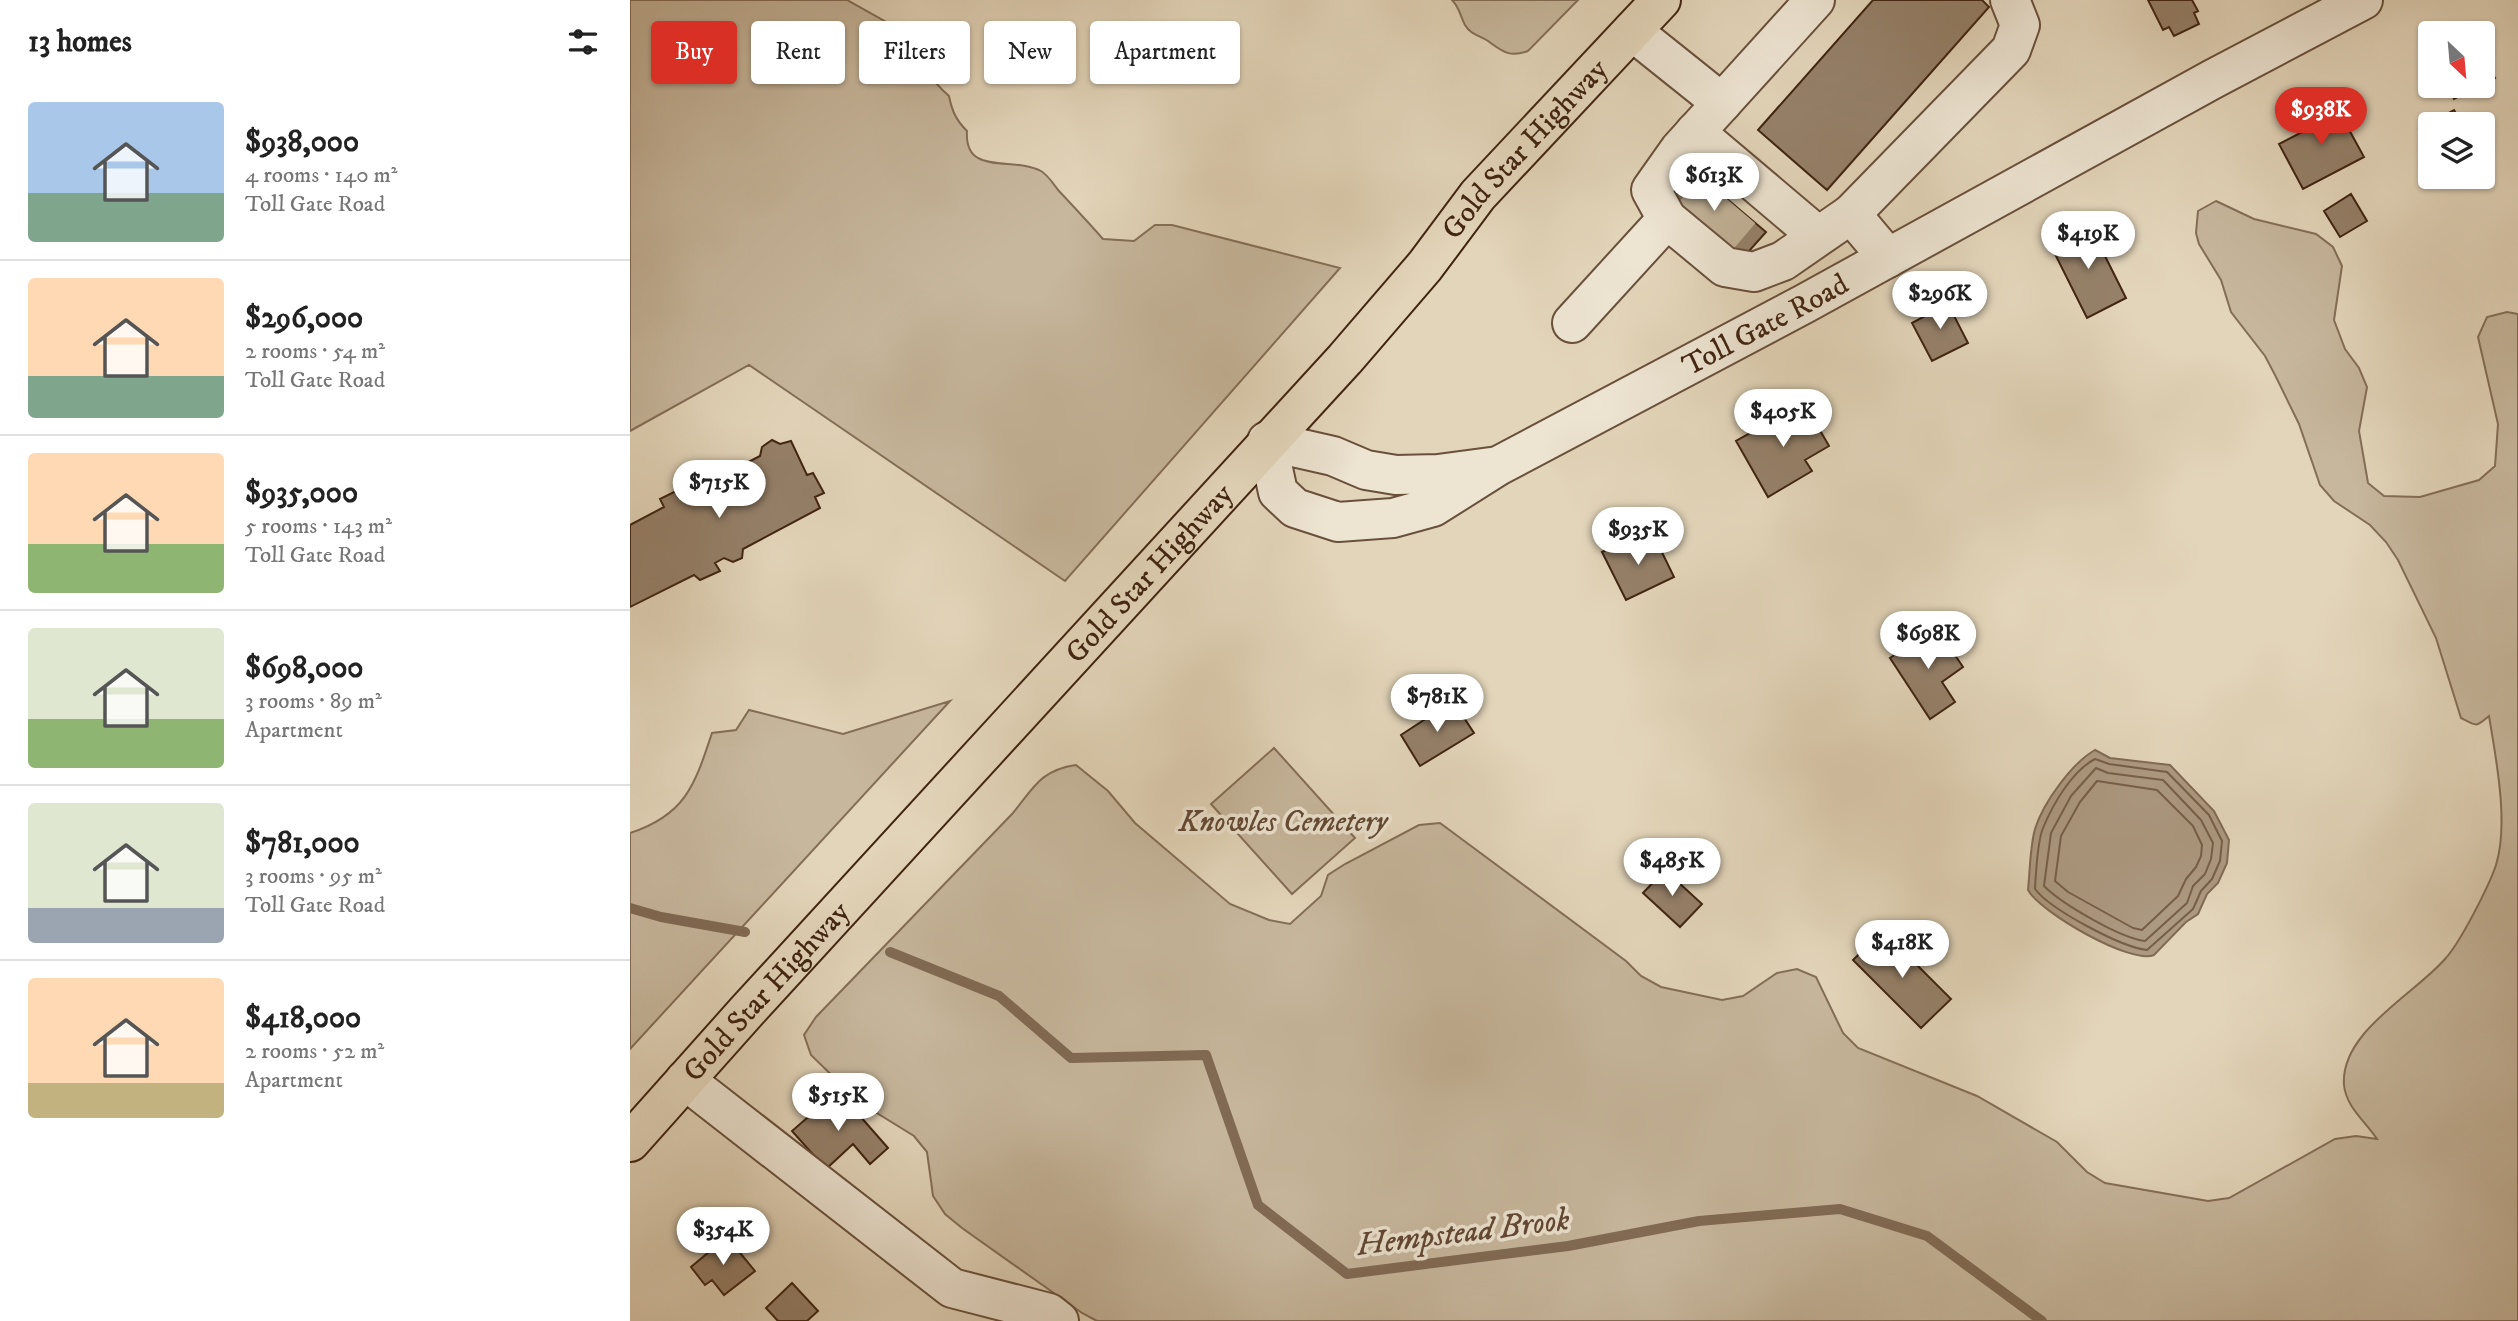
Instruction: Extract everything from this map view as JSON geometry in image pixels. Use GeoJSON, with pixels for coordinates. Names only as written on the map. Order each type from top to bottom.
{"type":"FeatureCollection","features":[{"type":"Feature","properties":{"kind":"main road","name":"Gold Star Highway"},"geometry":{"type":"LineString","coordinates":[[630,1142],[1267,441],[1345,359],[1416,276],[1478,195],[1661,0]]}},
{"type":"Feature","properties":{"kind":"street"},"geometry":{"type":"LineString","coordinates":[[1815,0],[1680,149],[1651,190],[1712,212],[1818,236]]}},
{"type":"Feature","properties":{"kind":"street"},"geometry":{"type":"LineString","coordinates":[[1695,132],[1725,267],[1754,272],[1783,261],[1851,214],[2011,50],[2020,25],[2010,0]]}},
{"type":"Feature","properties":{"kind":"street","name":"Toll Gate Road"},"geometry":{"type":"LineString","coordinates":[[1498,466],[1438,474],[1396,475],[1366,470],[1333,456],[1267,441],[1278,492],[1295,508],[1338,522],[1393,518],[1433,507],[1498,466],[2363,0]]}},
{"type":"Feature","properties":{"kind":"street"},"geometry":{"type":"LineString","coordinates":[[1632,31],[1721,103]]}},
{"type":"Feature","properties":{"kind":"street"},"geometry":{"type":"LineString","coordinates":[[1572,323],[1712,212]]}},
{"type":"Feature","properties":{"kind":"street"},"geometry":{"type":"LineString","coordinates":[[1851,214],[1888,258]]}},
{"type":"Feature","properties":{"kind":"street"},"geometry":{"type":"LineString","coordinates":[[685,1080],[952,1288],[1049,1313],[1059,1321]]}},
{"type":"Feature","properties":{"kind":"green space"},"geometry":{"type":"Polygon","coordinates":[[[630,0],[847,0],[884,21],[859,21],[859,84],[937,84],[949,96],[955,115],[967,131],[968,145],[974,155],[993,163],[1030,167],[1041,171],[1103,239],[1134,241],[1155,225],[1172,225],[1340,268],[1065,581],[749,365],[630,431],[630,0]]]}},
{"type":"Feature","properties":{"kind":"green space"},"geometry":{"type":"Polygon","coordinates":[[[1452,0],[1578,0],[1528,51],[1511,54],[1470,31],[1452,0]]]}},
{"type":"Feature","properties":{"kind":"green space"},"geometry":{"type":"Polygon","coordinates":[[[2216,201],[2254,219],[2316,234],[2333,247],[2342,266],[2334,320],[2345,349],[2359,368],[2367,387],[2359,431],[2368,483],[2384,496],[2420,497],[2479,480],[2495,466],[2498,424],[2478,337],[2487,317],[2507,312],[2518,314],[2518,1321],[1097,1321],[945,1214],[933,1196],[927,1152],[914,1136],[859,1102],[811,1055],[804,1035],[816,1017],[1013,813],[1039,781],[1054,771],[1076,765],[1108,791],[1135,823],[1230,904],[1269,920],[1290,924],[1321,896],[1328,875],[1419,825],[1440,823],[1626,961],[1641,976],[1661,987],[1722,1000],[1743,996],[1777,973],[1797,969],[1816,977],[1843,1033],[1858,1048],[1977,1096],[2057,1142],[2087,1172],[2105,1183],[2208,1201],[2229,1198],[2335,1139],[2356,1136],[2377,1139],[2348,1100],[2344,1085],[2346,1066],[2366,1031],[2432,972],[2451,951],[2473,914],[2496,865],[2500,848],[2501,811],[2489,716],[2476,724],[2461,718],[2436,638],[2398,560],[2370,525],[2334,501],[2320,485],[2299,424],[2275,375],[2265,356],[2231,312],[2221,280],[2199,244],[2196,233],[2198,211],[2216,201]]]}},
{"type":"Feature","properties":{"kind":"green space"},"geometry":{"type":"Polygon","coordinates":[[[950,701],[630,1049],[630,833],[664,817],[686,795],[700,768],[712,733],[736,730],[749,710],[843,734],[950,701]]]}},
{"type":"Feature","properties":{"kind":"green space","name":"Knowles Cemetery"},"geometry":{"type":"Polygon","coordinates":[[[1274,748],[1355,838],[1292,894],[1211,804],[1274,748]]]}},
{"type":"Feature","properties":{"kind":"water"},"geometry":{"type":"Polygon","coordinates":[[[2095,750],[2110,758],[2170,765],[2214,811],[2229,840],[2227,863],[2198,914],[2186,922],[2154,955],[2142,956],[2107,945],[2067,923],[2036,900],[2028,890],[2032,843],[2039,819],[2051,796],[2068,774],[2095,750]]]}},
{"type":"Feature","properties":{"kind":"building"},"geometry":{"type":"Polygon","coordinates":[[[1873,0],[1982,0],[1989,7],[1827,190],[1758,130],[1873,0]]]}},
{"type":"Feature","properties":{"kind":"building"},"geometry":{"type":"Polygon","coordinates":[[[2148,0],[2192,0],[2198,11],[2194,13],[2199,24],[2174,36],[2169,27],[2163,30],[2148,0]]]}},
{"type":"Feature","properties":{"kind":"building"},"geometry":{"type":"Polygon","coordinates":[[[2335,104],[2364,157],[2303,189],[2279,144],[2306,130],[2301,122],[2335,104]]]}},
{"type":"Feature","properties":{"kind":"building"},"geometry":{"type":"Polygon","coordinates":[[[1687,165],[1766,232],[1741,260],[1663,193],[1687,165]]]}},
{"type":"Feature","properties":{"kind":"building"},"geometry":{"type":"Polygon","coordinates":[[[2351,194],[2367,221],[2340,237],[2324,211],[2351,194]]]}},
{"type":"Feature","properties":{"kind":"building"},"geometry":{"type":"Polygon","coordinates":[[[2089,224],[2126,298],[2087,318],[2050,244],[2089,224]]]}},
{"type":"Feature","properties":{"kind":"building"},"geometry":{"type":"Polygon","coordinates":[[[1936,302],[1940,308],[1948,304],[1968,343],[1932,361],[1912,323],[1929,314],[1925,308],[1936,302]]]}},
{"type":"Feature","properties":{"kind":"building"},"geometry":{"type":"Polygon","coordinates":[[[1804,403],[1829,446],[1805,460],[1812,471],[1768,497],[1736,441],[1804,403]]]}},
{"type":"Feature","properties":{"kind":"building"},"geometry":{"type":"Polygon","coordinates":[[[772,440],[780,444],[791,441],[807,475],[813,473],[824,493],[815,497],[820,508],[743,549],[742,558],[733,562],[724,558],[715,563],[720,571],[700,580],[694,575],[630,607],[630,525],[664,507],[660,499],[678,490],[682,497],[688,494],[692,484],[701,479],[708,483],[760,456],[762,447],[772,440]]]}},
{"type":"Feature","properties":{"kind":"building"},"geometry":{"type":"Polygon","coordinates":[[[1655,538],[1674,577],[1626,600],[1602,552],[1629,539],[1633,549],[1655,538]]]}},
{"type":"Feature","properties":{"kind":"building"},"geometry":{"type":"Polygon","coordinates":[[[1936,627],[1963,667],[1942,682],[1955,702],[1930,719],[1890,658],[1936,627]]]}},
{"type":"Feature","properties":{"kind":"building"},"geometry":{"type":"Polygon","coordinates":[[[1453,701],[1474,733],[1420,766],[1401,735],[1453,701]]]}},
{"type":"Feature","properties":{"kind":"building"},"geometry":{"type":"Polygon","coordinates":[[[1665,870],[1702,904],[1680,927],[1643,893],[1665,870]]]}},
{"type":"Feature","properties":{"kind":"building"},"geometry":{"type":"Polygon","coordinates":[[[1883,931],[1951,999],[1921,1028],[1853,960],[1883,931]]]}},
{"type":"Feature","properties":{"kind":"building"},"geometry":{"type":"Polygon","coordinates":[[[838,1091],[888,1148],[870,1164],[853,1144],[826,1169],[792,1131],[838,1091]]]}},
{"type":"Feature","properties":{"kind":"building"},"geometry":{"type":"Polygon","coordinates":[[[727,1237],[755,1271],[724,1295],[712,1280],[705,1285],[691,1267],[727,1237]]]}},
{"type":"Feature","properties":{"kind":"building"},"geometry":{"type":"Polygon","coordinates":[[[792,1283],[818,1311],[807,1321],[778,1321],[766,1308],[792,1283]]]}},
{"type":"Feature","properties":{"kind":"waterway","name":"Hempstead Brook"},"geometry":{"type":"LineString","coordinates":[[630,908],[661,917],[745,932]]}},
{"type":"Feature","properties":{"kind":"waterway","name":"Hempstead Brook"},"geometry":{"type":"LineString","coordinates":[[890,952],[999,996],[1071,1058],[1206,1055],[1258,1205],[1347,1274],[1568,1246],[1699,1221],[1840,1209],[1927,1236],[2042,1321]]}},
{"type":"Feature","properties":{"kind":"tunnel"},"geometry":{"type":"LineString","coordinates":[[1691,217],[1715,189]]}},
{"type":"Feature","properties":{"kind":"tunnel"},"geometry":{"type":"LineString","coordinates":[[1717,239],[1741,211]]}}]}
